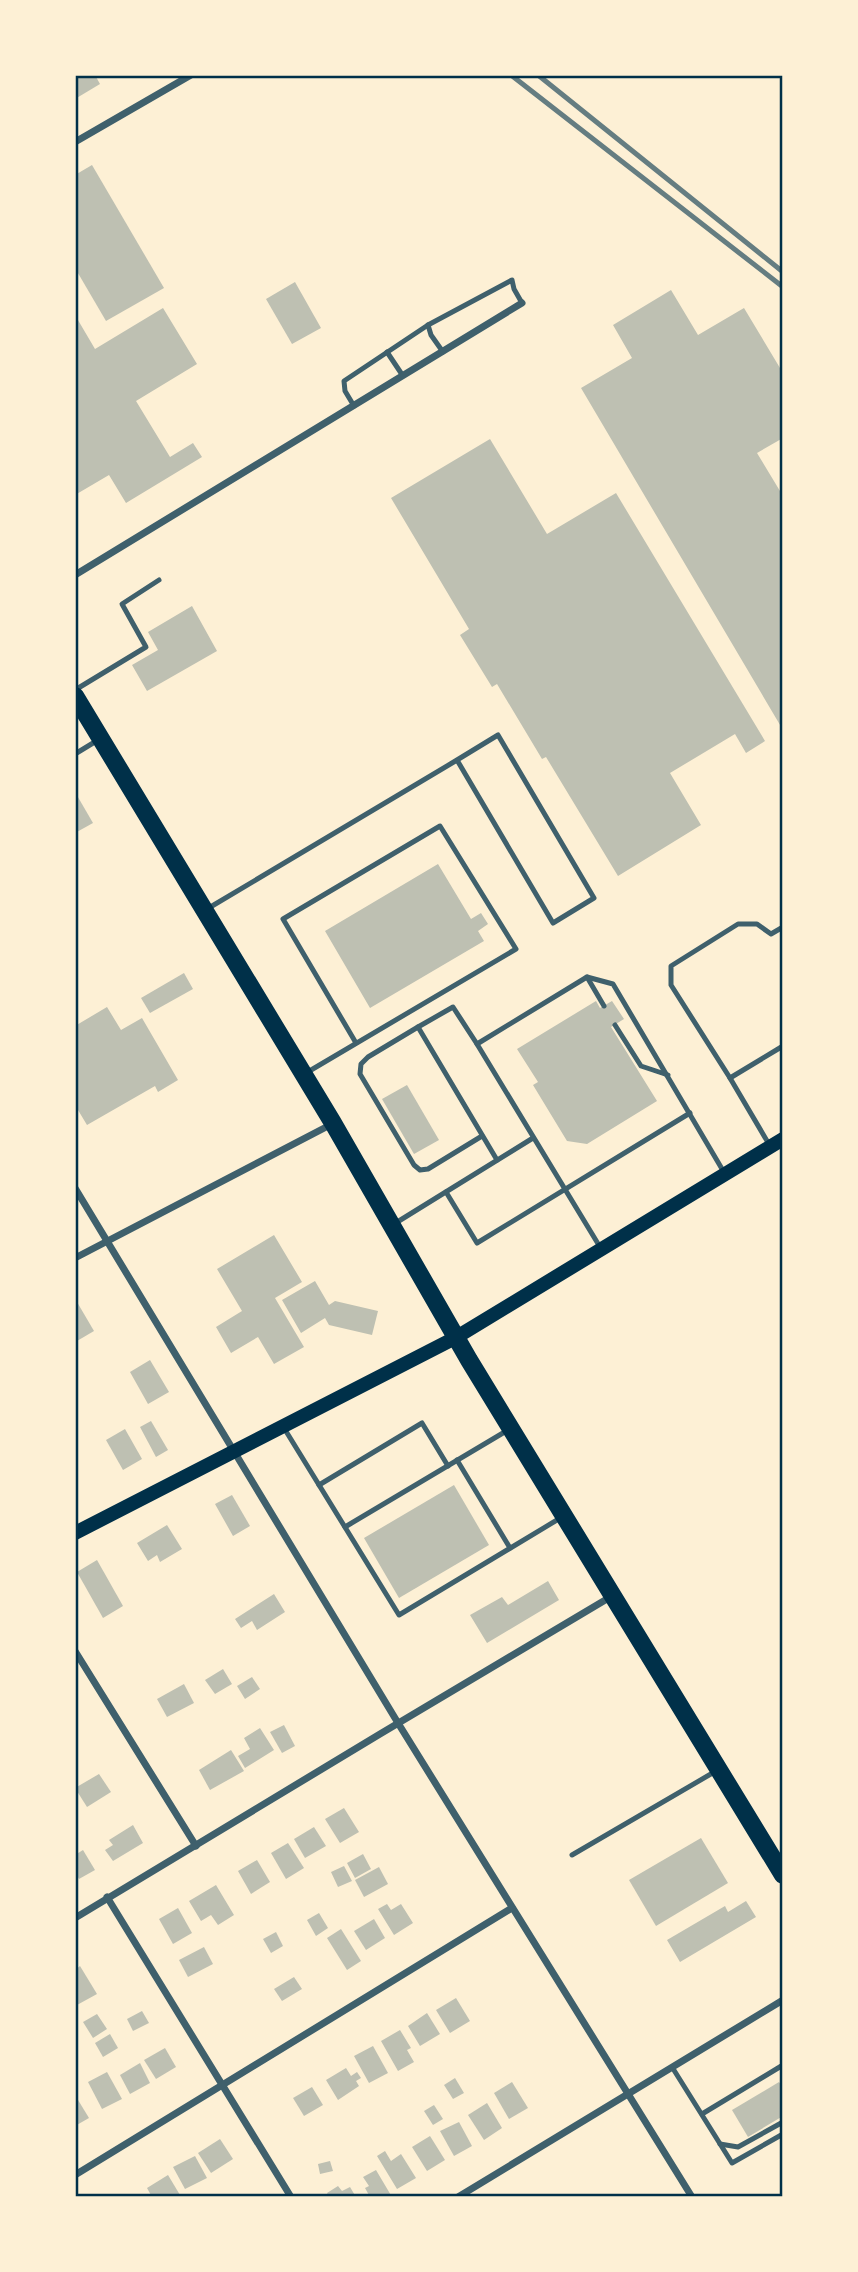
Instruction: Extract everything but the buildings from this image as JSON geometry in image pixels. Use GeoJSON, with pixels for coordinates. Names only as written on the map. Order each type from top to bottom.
{"type":"FeatureCollection","features":[{"type":"Feature","properties":{"kind":"main road"},"geometry":{"type":"LineString","coordinates":[[75,696],[333,1124],[455,1338],[783,1875]]}},
{"type":"Feature","properties":{"kind":"main road"},"geometry":{"type":"LineString","coordinates":[[75,1533],[455,1338],[776,1143]]}},
{"type":"Feature","properties":{"kind":"street"},"geometry":{"type":"LineString","coordinates":[[75,142],[191,75]]}},
{"type":"Feature","properties":{"kind":"street"},"geometry":{"type":"LineString","coordinates":[[75,575],[522,303]]}},
{"type":"Feature","properties":{"kind":"street"},"geometry":{"type":"LineString","coordinates":[[75,1258],[333,1124]]}},
{"type":"Feature","properties":{"kind":"street"},"geometry":{"type":"LineString","coordinates":[[75,1188],[398,1723],[692,2197]]}},
{"type":"Feature","properties":{"kind":"street"},"geometry":{"type":"LineString","coordinates":[[75,1918],[612,1596]]}},
{"type":"Feature","properties":{"kind":"street"},"geometry":{"type":"LineString","coordinates":[[75,1651],[195,1846]]}},
{"type":"Feature","properties":{"kind":"street"},"geometry":{"type":"LineString","coordinates":[[107,1898],[291,2197]]}},
{"type":"Feature","properties":{"kind":"street"},"geometry":{"type":"LineString","coordinates":[[75,2175],[512,1908]]}},
{"type":"Feature","properties":{"kind":"street"},"geometry":{"type":"LineString","coordinates":[[458,2197],[783,2000]]}},
{"type":"Feature","properties":{"kind":"lane"},"geometry":{"type":"LineString","coordinates":[[354,406],[345,391],[344,381],[428,325],[512,279],[522,303]]}},
{"type":"Feature","properties":{"kind":"lane"},"geometry":{"type":"LineString","coordinates":[[428,325],[431,335],[443,352]]}},
{"type":"Feature","properties":{"kind":"lane"},"geometry":{"type":"LineString","coordinates":[[387,352],[403,376]]}},
{"type":"Feature","properties":{"kind":"lane"},"geometry":{"type":"LineString","coordinates":[[75,690],[146,647],[122,604],[159,580]]}},
{"type":"Feature","properties":{"kind":"lane"},"geometry":{"type":"LineString","coordinates":[[205,911],[498,735],[594,898],[553,923],[457,760]]}},
{"type":"Feature","properties":{"kind":"lane"},"geometry":{"type":"LineString","coordinates":[[75,754],[101,738]]}},
{"type":"Feature","properties":{"kind":"lane"},"geometry":{"type":"LineString","coordinates":[[303,1075],[516,949],[440,826],[283,919],[356,1043]]}},
{"type":"Feature","properties":{"kind":"lane"},"geometry":{"type":"LineString","coordinates":[[776,1143],[730,1078],[671,985],[671,967],[738,924],[757,924],[771,933],[783,927]]}},
{"type":"Feature","properties":{"kind":"lane"},"geometry":{"type":"LineString","coordinates":[[587,977],[604,1006]]}},
{"type":"Feature","properties":{"kind":"lane"},"geometry":{"type":"LineString","coordinates":[[477,1044],[587,977],[613,984],[725,1174]]}},
{"type":"Feature","properties":{"kind":"lane"},"geometry":{"type":"LineString","coordinates":[[482,1136],[428,1169],[420,1170],[414,1165],[360,1074],[361,1064],[368,1057],[453,1007],[601,1249]]}},
{"type":"Feature","properties":{"kind":"lane"},"geometry":{"type":"LineString","coordinates":[[615,1025],[641,1066],[668,1075]]}},
{"type":"Feature","properties":{"kind":"lane"},"geometry":{"type":"LineString","coordinates":[[418,1027],[497,1160]]}},
{"type":"Feature","properties":{"kind":"lane"},"geometry":{"type":"LineString","coordinates":[[730,1078],[783,1046]]}},
{"type":"Feature","properties":{"kind":"lane"},"geometry":{"type":"LineString","coordinates":[[446,1192],[477,1244],[690,1113]]}},
{"type":"Feature","properties":{"kind":"lane"},"geometry":{"type":"LineString","coordinates":[[391,1226],[533,1138]]}},
{"type":"Feature","properties":{"kind":"lane"},"geometry":{"type":"LineString","coordinates":[[319,1485],[422,1423],[447,1466]]}},
{"type":"Feature","properties":{"kind":"lane"},"geometry":{"type":"LineString","coordinates":[[284,1428],[400,1615],[564,1516]]}},
{"type":"Feature","properties":{"kind":"lane"},"geometry":{"type":"LineString","coordinates":[[345,1527],[510,1429]]}},
{"type":"Feature","properties":{"kind":"lane"},"geometry":{"type":"LineString","coordinates":[[457,1461],[510,1548]]}},
{"type":"Feature","properties":{"kind":"lane"},"geometry":{"type":"LineString","coordinates":[[572,1855],[718,1770]]}},
{"type":"Feature","properties":{"kind":"lane"},"geometry":{"type":"LineString","coordinates":[[702,2114],[783,2065]]}},
{"type":"Feature","properties":{"kind":"lane"},"geometry":{"type":"LineString","coordinates":[[672,2067],[732,2164],[783,2134]]}},
{"type":"Feature","properties":{"kind":"lane"},"geometry":{"type":"LineString","coordinates":[[720,2144],[738,2147],[783,2122]]}},
{"type":"Feature","properties":{"kind":"railway"},"geometry":{"type":"LineString","coordinates":[[511,75],[783,287]]}},
{"type":"Feature","properties":{"kind":"railway"},"geometry":{"type":"LineString","coordinates":[[538,75],[783,272]]}}]}
